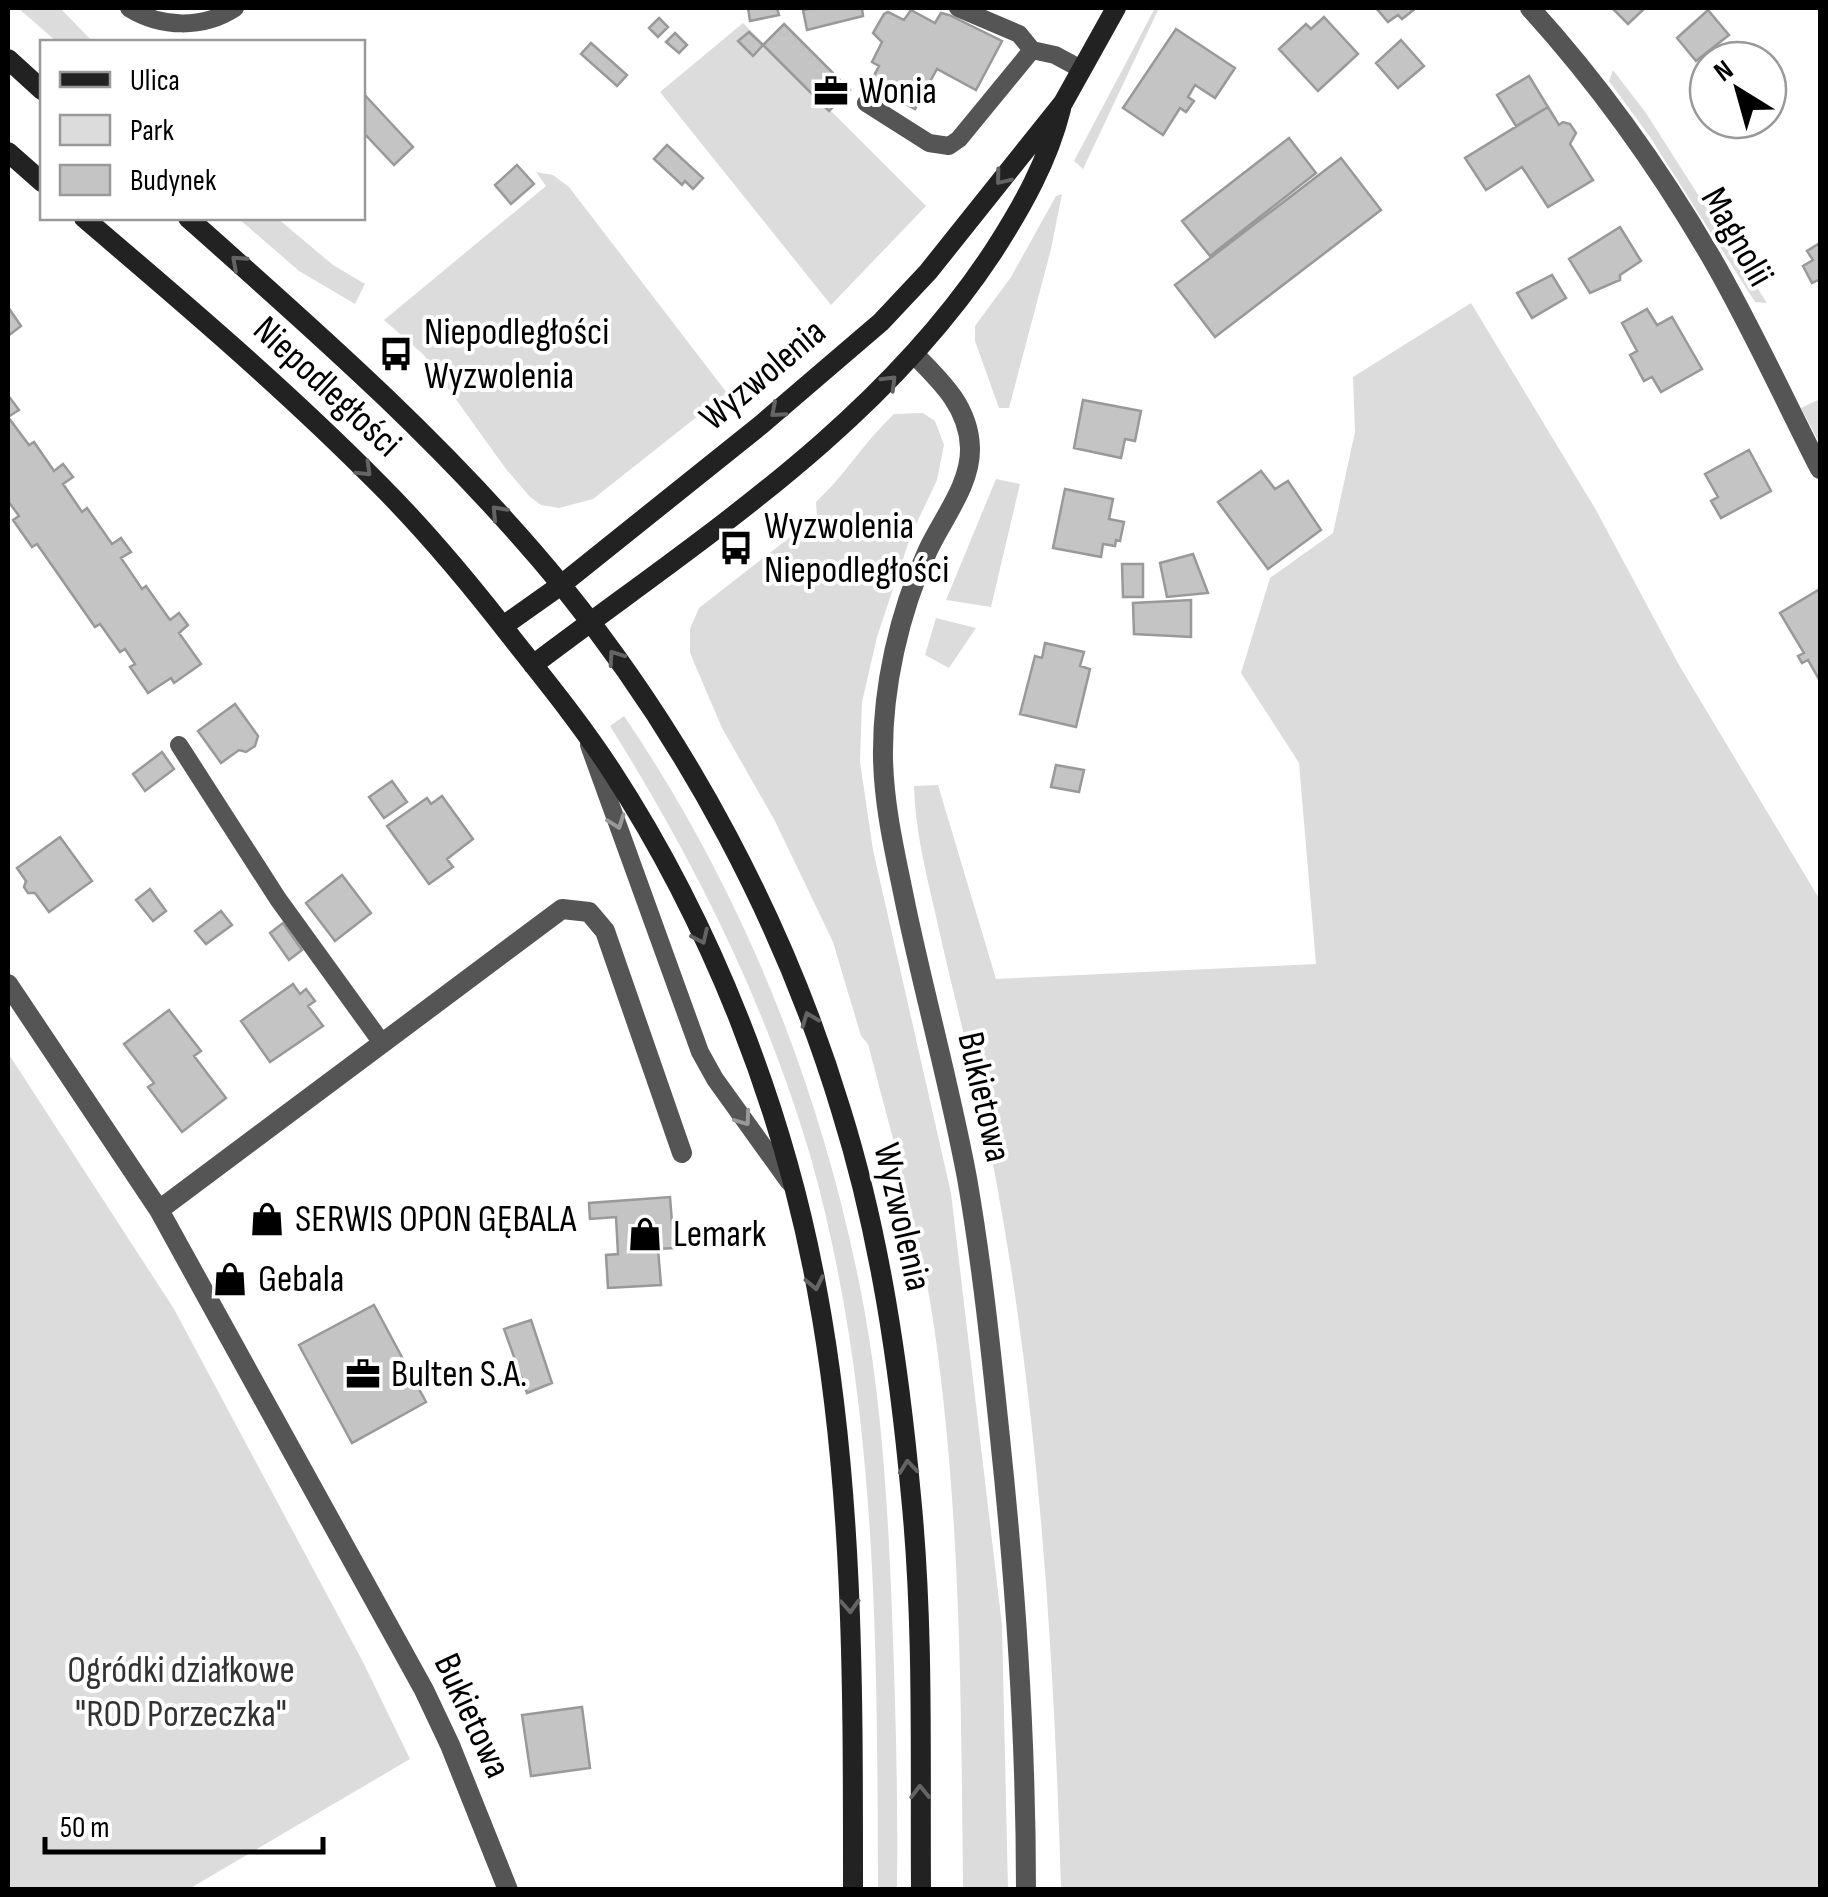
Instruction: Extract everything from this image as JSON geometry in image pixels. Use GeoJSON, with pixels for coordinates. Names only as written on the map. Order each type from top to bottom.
{"type":"FeatureCollection","features":[{"type":"Feature","properties":{"kind":"main road","name":"Wyzwolenia"},"geometry":{"type":"LineString","coordinates":[[502,626],[562,585],[762,424],[881,322],[928,272],[1063,102],[1116,8]]}},
{"type":"Feature","properties":{"kind":"main road"},"geometry":{"type":"LineString","coordinates":[[8,59],[40,88]]}},
{"type":"Feature","properties":{"kind":"main road","name":"Wyzwolenia"},"geometry":{"type":"LineString","coordinates":[[533,665],[653,578],[814,452],[915,355],[973,282],[1008,228],[1042,166],[1063,102]]}},
{"type":"Feature","properties":{"kind":"main road"},"geometry":{"type":"LineString","coordinates":[[8,152],[40,180]]}},
{"type":"Feature","properties":{"kind":"main road","name":"Niepodległości"},"geometry":{"type":"LineString","coordinates":[[86,220],[310,416],[384,488],[502,626]]}},
{"type":"Feature","properties":{"kind":"main road","name":"Niepodległości"},"geometry":{"type":"LineString","coordinates":[[190,220],[418,428],[562,585],[590,622]]}},
{"type":"Feature","properties":{"kind":"main road","name":"Wyzwolenia"},"geometry":{"type":"LineString","coordinates":[[590,622],[654,712],[737,856],[806,1009],[846,1128],[889,1318],[912,1502],[918,1631],[921,1890]]}},
{"type":"Feature","properties":{"kind":"main road"},"geometry":{"type":"LineString","coordinates":[[502,626],[584,730],[638,815],[708,950],[754,1060],[794,1188],[817,1288],[835,1402],[845,1502],[851,1616],[853,1890]]}},
{"type":"Feature","properties":{"kind":"street","name":"Magnolii"},"geometry":{"type":"LineString","coordinates":[[1530,8],[1581,66],[1662,178],[1712,260],[1820,469]]}},
{"type":"Feature","properties":{"kind":"street","name":"Bukietowa"},"geometry":{"type":"LineString","coordinates":[[915,355],[951,393],[966,420],[970,452],[960,489],[927,552],[896,649],[884,722],[885,798],[920,976],[964,1164],[984,1282],[1016,1594],[1026,1753],[1026,1890]]}},
{"type":"Feature","properties":{"kind":"street"},"geometry":{"type":"LineString","coordinates":[[159,1210],[562,909],[589,912],[605,931],[682,1152]]}},
{"type":"Feature","properties":{"kind":"street","name":"Bukietowa"},"geometry":{"type":"LineString","coordinates":[[8,984],[159,1210],[424,1690],[508,1890]]}},
{"type":"Feature","properties":{"kind":"lane"},"geometry":{"type":"LineString","coordinates":[[129,8],[141,15],[179,24],[206,20],[235,8]]}},
{"type":"Feature","properties":{"kind":"lane"},"geometry":{"type":"LineString","coordinates":[[958,8],[1019,34],[1032,50],[1055,55],[1081,69]]}},
{"type":"Feature","properties":{"kind":"lane"},"geometry":{"type":"LineString","coordinates":[[866,103],[929,143],[949,146],[1032,50]]}},
{"type":"Feature","properties":{"kind":"lane"},"geometry":{"type":"LineString","coordinates":[[584,730],[700,1052],[714,1079],[794,1188]]}},
{"type":"Feature","properties":{"kind":"lane"},"geometry":{"type":"LineString","coordinates":[[179,744],[278,900],[382,1043]]}},
{"type":"Feature","properties":{"kind":"green space"},"geometry":{"type":"Polygon","coordinates":[[[18,8],[60,8],[91,40],[55,40],[18,8]]]}},
{"type":"Feature","properties":{"kind":"green space"},"geometry":{"type":"Polygon","coordinates":[[[1155,8],[1159,8],[1083,169],[1074,161],[1155,8]]]}},
{"type":"Feature","properties":{"kind":"green space"},"geometry":{"type":"Polygon","coordinates":[[[743,23],[926,206],[831,305],[660,92],[743,23]]]}},
{"type":"Feature","properties":{"kind":"green space"},"geometry":{"type":"Polygon","coordinates":[[[1613,70],[1646,113],[1767,303],[1755,302],[1650,137],[1609,81],[1613,70]]]}},
{"type":"Feature","properties":{"kind":"green space"},"geometry":{"type":"Polygon","coordinates":[[[536,172],[553,175],[569,187],[727,393],[593,499],[559,508],[541,505],[530,497],[424,355],[384,320],[546,186],[536,172]]]}},
{"type":"Feature","properties":{"kind":"green space"},"geometry":{"type":"Polygon","coordinates":[[[1062,194],[1009,408],[999,408],[975,341],[975,326],[1011,277],[1056,196],[1062,194]]]}},
{"type":"Feature","properties":{"kind":"green space"},"geometry":{"type":"Polygon","coordinates":[[[240,220],[279,220],[333,265],[365,284],[355,304],[299,271],[240,220]]]}},
{"type":"Feature","properties":{"kind":"green space"},"geometry":{"type":"Polygon","coordinates":[[[1471,303],[1596,510],[1679,665],[1820,900],[1820,1889],[1061,1889],[1049,1622],[1023,1355],[996,1180],[926,871],[914,786],[938,785],[996,979],[1316,964],[1299,763],[1241,673],[1270,578],[1333,533],[1355,432],[1353,377],[1471,303]]]}},
{"type":"Feature","properties":{"kind":"green space"},"geometry":{"type":"Polygon","coordinates":[[[1820,399],[1820,444],[1801,408],[1820,399]]]}},
{"type":"Feature","properties":{"kind":"green space"},"geometry":{"type":"Polygon","coordinates":[[[923,413],[935,421],[944,445],[937,480],[911,535],[877,637],[862,702],[860,762],[873,850],[951,1193],[1002,1625],[1008,1889],[963,1889],[958,1607],[950,1466],[928,1290],[896,1149],[868,1044],[861,1036],[833,942],[775,821],[722,728],[690,653],[690,629],[699,608],[817,516],[816,502],[894,414],[923,413]]]}},
{"type":"Feature","properties":{"kind":"green space"},"geometry":{"type":"Polygon","coordinates":[[[996,479],[1020,484],[991,607],[946,600],[996,479]]]}},
{"type":"Feature","properties":{"kind":"green space"},"geometry":{"type":"Polygon","coordinates":[[[936,618],[976,628],[949,668],[925,655],[936,618]]]}},
{"type":"Feature","properties":{"kind":"green space"},"geometry":{"type":"Polygon","coordinates":[[[624,716],[707,854],[743,926],[803,1075],[847,1229],[871,1349],[884,1473],[895,1702],[897,1889],[878,1889],[877,1705],[869,1520],[849,1336],[832,1245],[810,1155],[772,1042],[698,880],[610,726],[624,716]]]}},
{"type":"Feature","properties":{"kind":"green space","name":"Ogródki działkowe \"ROD Porzeczka\""},"geometry":{"type":"Polygon","coordinates":[[[8,1053],[174,1309],[363,1662],[410,1759],[189,1889],[8,1889],[8,1053]]]}},
{"type":"Feature","properties":{"kind":"building"},"geometry":{"type":"Polygon","coordinates":[[[748,8],[777,8],[779,15],[750,21],[748,8]]]}},
{"type":"Feature","properties":{"kind":"building"},"geometry":{"type":"Polygon","coordinates":[[[862,8],[863,16],[807,30],[803,10],[862,8]]]}},
{"type":"Feature","properties":{"kind":"building"},"geometry":{"type":"Polygon","coordinates":[[[1376,8],[1416,8],[1402,19],[1398,15],[1388,22],[1376,8]]]}},
{"type":"Feature","properties":{"kind":"building"},"geometry":{"type":"Polygon","coordinates":[[[1612,8],[1645,8],[1628,24],[1612,8]]]}},
{"type":"Feature","properties":{"kind":"building"},"geometry":{"type":"Polygon","coordinates":[[[911,10],[935,23],[941,13],[949,15],[1002,41],[976,90],[937,69],[915,109],[869,85],[879,66],[872,62],[882,42],[873,33],[884,14],[888,12],[904,20],[911,10]]]}},
{"type":"Feature","properties":{"kind":"building"},"geometry":{"type":"Polygon","coordinates":[[[1708,10],[1729,35],[1723,40],[1688,40],[1688,51],[1677,38],[1708,10]]]}},
{"type":"Feature","properties":{"kind":"building"},"geometry":{"type":"Polygon","coordinates":[[[1324,17],[1358,54],[1318,91],[1279,49],[1306,24],[1311,29],[1324,17]]]}},
{"type":"Feature","properties":{"kind":"building"},"geometry":{"type":"Polygon","coordinates":[[[659,18],[668,27],[658,37],[649,28],[659,18]]]}},
{"type":"Feature","properties":{"kind":"building"},"geometry":{"type":"Polygon","coordinates":[[[784,24],[850,90],[829,111],[763,45],[784,24]]]}},
{"type":"Feature","properties":{"kind":"building"},"geometry":{"type":"Polygon","coordinates":[[[1176,29],[1235,68],[1215,98],[1195,85],[1188,97],[1194,101],[1186,112],[1180,108],[1163,135],[1123,108],[1176,29]]]}},
{"type":"Feature","properties":{"kind":"building"},"geometry":{"type":"Polygon","coordinates":[[[749,32],[763,45],[753,56],[738,41],[749,32]]]}},
{"type":"Feature","properties":{"kind":"building"},"geometry":{"type":"Polygon","coordinates":[[[675,33],[687,45],[679,53],[666,42],[675,33]]]}},
{"type":"Feature","properties":{"kind":"building"},"geometry":{"type":"Polygon","coordinates":[[[1401,40],[1424,66],[1398,88],[1376,63],[1401,40]]]}},
{"type":"Feature","properties":{"kind":"building"},"geometry":{"type":"Polygon","coordinates":[[[591,43],[627,75],[617,86],[581,54],[591,43]]]}},
{"type":"Feature","properties":{"kind":"building"},"geometry":{"type":"Polygon","coordinates":[[[1529,76],[1548,107],[1516,126],[1497,95],[1529,76]]]}},
{"type":"Feature","properties":{"kind":"building"},"geometry":{"type":"Polygon","coordinates":[[[365,95],[413,147],[394,165],[365,134],[365,95]]]}},
{"type":"Feature","properties":{"kind":"building"},"geometry":{"type":"Polygon","coordinates":[[[1548,107],[1559,125],[1570,124],[1576,133],[1570,144],[1593,180],[1548,207],[1522,167],[1486,190],[1465,158],[1548,107]]]}},
{"type":"Feature","properties":{"kind":"building"},"geometry":{"type":"Polygon","coordinates":[[[1289,138],[1316,173],[1210,256],[1182,221],[1289,138]]]}},
{"type":"Feature","properties":{"kind":"building"},"geometry":{"type":"Polygon","coordinates":[[[667,145],[703,178],[693,189],[685,181],[682,185],[654,159],[667,145]]]}},
{"type":"Feature","properties":{"kind":"building"},"geometry":{"type":"Polygon","coordinates":[[[1341,158],[1381,210],[1215,337],[1175,285],[1341,158]]]}},
{"type":"Feature","properties":{"kind":"building"},"geometry":{"type":"Polygon","coordinates":[[[517,165],[534,184],[511,204],[495,185],[517,165]]]}},
{"type":"Feature","properties":{"kind":"building"},"geometry":{"type":"Polygon","coordinates":[[[1620,227],[1641,261],[1620,275],[1620,280],[1590,293],[1569,259],[1620,227]]]}},
{"type":"Feature","properties":{"kind":"building"},"geometry":{"type":"Polygon","coordinates":[[[1820,243],[1820,279],[1812,283],[1803,266],[1813,260],[1807,251],[1820,243]]]}},
{"type":"Feature","properties":{"kind":"building"},"geometry":{"type":"Polygon","coordinates":[[[1552,275],[1566,298],[1532,318],[1517,293],[1552,275]]]}},
{"type":"Feature","properties":{"kind":"building"},"geometry":{"type":"Polygon","coordinates":[[[8,307],[21,326],[8,336],[8,307]]]}},
{"type":"Feature","properties":{"kind":"building"},"geometry":{"type":"Polygon","coordinates":[[[1647,309],[1657,325],[1672,317],[1702,369],[1661,392],[1652,377],[1644,381],[1630,355],[1637,351],[1622,323],[1647,309]]]}},
{"type":"Feature","properties":{"kind":"building"},"geometry":{"type":"Polygon","coordinates":[[[10,398],[19,410],[8,417],[8,399],[10,398]]]}},
{"type":"Feature","properties":{"kind":"building"},"geometry":{"type":"Polygon","coordinates":[[[1083,400],[1141,411],[1135,441],[1125,439],[1121,458],[1074,448],[1083,400]]]}},
{"type":"Feature","properties":{"kind":"building"},"geometry":{"type":"Polygon","coordinates":[[[8,417],[29,445],[34,442],[54,471],[63,464],[73,477],[63,484],[82,512],[87,508],[112,544],[121,538],[131,552],[121,558],[142,589],[146,586],[170,620],[179,613],[188,625],[179,633],[201,664],[174,683],[171,678],[148,693],[130,667],[135,664],[125,649],[120,652],[100,624],[95,627],[37,544],[32,547],[13,520],[19,516],[8,501],[8,417]]]}},
{"type":"Feature","properties":{"kind":"building"},"geometry":{"type":"Polygon","coordinates":[[[1749,450],[1771,491],[1721,518],[1711,501],[1718,497],[1705,474],[1749,450]]]}},
{"type":"Feature","properties":{"kind":"building"},"geometry":{"type":"Polygon","coordinates":[[[1261,471],[1275,489],[1288,481],[1321,530],[1268,569],[1218,502],[1261,471]]]}},
{"type":"Feature","properties":{"kind":"building"},"geometry":{"type":"Polygon","coordinates":[[[1065,489],[1113,499],[1109,519],[1124,522],[1120,541],[1116,540],[1115,546],[1103,544],[1101,557],[1053,548],[1065,489]]]}},
{"type":"Feature","properties":{"kind":"building"},"geometry":{"type":"Polygon","coordinates":[[[1193,554],[1208,593],[1167,597],[1160,563],[1193,554]]]}},
{"type":"Feature","properties":{"kind":"building"},"geometry":{"type":"Polygon","coordinates":[[[1122,564],[1143,564],[1143,597],[1123,597],[1122,564]]]}},
{"type":"Feature","properties":{"kind":"building"},"geometry":{"type":"Polygon","coordinates":[[[1820,589],[1820,681],[1808,660],[1802,663],[1798,656],[1804,653],[1780,613],[1820,589]]]}},
{"type":"Feature","properties":{"kind":"building"},"geometry":{"type":"Polygon","coordinates":[[[1191,600],[1191,637],[1134,634],[1133,603],[1191,600]]]}},
{"type":"Feature","properties":{"kind":"building"},"geometry":{"type":"Polygon","coordinates":[[[1045,643],[1084,652],[1080,666],[1090,669],[1076,727],[1020,714],[1035,656],[1042,658],[1045,643]]]}},
{"type":"Feature","properties":{"kind":"building"},"geometry":{"type":"Polygon","coordinates":[[[235,704],[258,736],[255,746],[246,752],[239,750],[221,763],[198,731],[235,704]]]}},
{"type":"Feature","properties":{"kind":"building"},"geometry":{"type":"Polygon","coordinates":[[[162,752],[174,769],[145,791],[133,774],[162,752]]]}},
{"type":"Feature","properties":{"kind":"building"},"geometry":{"type":"Polygon","coordinates":[[[1056,765],[1084,770],[1079,792],[1051,787],[1056,765]]]}},
{"type":"Feature","properties":{"kind":"building"},"geometry":{"type":"Polygon","coordinates":[[[392,781],[407,802],[384,818],[369,797],[392,781]]]}},
{"type":"Feature","properties":{"kind":"building"},"geometry":{"type":"Polygon","coordinates":[[[442,796],[473,839],[447,859],[453,867],[429,884],[387,826],[427,798],[431,804],[442,796]]]}},
{"type":"Feature","properties":{"kind":"building"},"geometry":{"type":"Polygon","coordinates":[[[60,837],[92,881],[49,912],[35,893],[28,893],[26,881],[17,868],[60,837]]]}},
{"type":"Feature","properties":{"kind":"building"},"geometry":{"type":"Polygon","coordinates":[[[342,875],[371,913],[335,941],[306,903],[342,875]]]}},
{"type":"Feature","properties":{"kind":"building"},"geometry":{"type":"Polygon","coordinates":[[[150,889],[166,911],[153,921],[136,900],[150,889]]]}},
{"type":"Feature","properties":{"kind":"building"},"geometry":{"type":"Polygon","coordinates":[[[221,911],[232,925],[206,944],[195,931],[221,911]]]}},
{"type":"Feature","properties":{"kind":"building"},"geometry":{"type":"Polygon","coordinates":[[[283,923],[302,950],[289,960],[270,933],[283,923]]]}},
{"type":"Feature","properties":{"kind":"building"},"geometry":{"type":"Polygon","coordinates":[[[293,984],[300,994],[306,989],[315,1001],[308,1006],[323,1026],[270,1062],[241,1021],[293,984]]]}},
{"type":"Feature","properties":{"kind":"building"},"geometry":{"type":"Polygon","coordinates":[[[169,1010],[201,1051],[194,1056],[226,1098],[182,1132],[148,1087],[154,1083],[124,1044],[169,1010]]]}},
{"type":"Feature","properties":{"kind":"building","name":"Lemark"},"geometry":{"type":"Polygon","coordinates":[[[670,1197],[674,1248],[658,1249],[661,1285],[608,1288],[606,1255],[618,1254],[616,1217],[590,1219],[589,1203],[670,1197]]]}},
{"type":"Feature","properties":{"kind":"building","name":"Bulten S.A."},"geometry":{"type":"Polygon","coordinates":[[[374,1305],[426,1402],[352,1443],[299,1345],[374,1305]]]}},
{"type":"Feature","properties":{"kind":"building"},"geometry":{"type":"Polygon","coordinates":[[[531,1320],[552,1383],[527,1393],[504,1329],[531,1320]]]}},
{"type":"Feature","properties":{"kind":"building"},"geometry":{"type":"Polygon","coordinates":[[[582,1707],[590,1768],[531,1776],[522,1715],[582,1707]]]}},
{"type":"Feature","properties":{"kind":"place","name":"Wonia"},"geometry":{"type":"Point","coordinates":[831,91]}},
{"type":"Feature","properties":{"kind":"place","name":"Niepodległości Wyzwolenia"},"geometry":{"type":"Point","coordinates":[396,354]}},
{"type":"Feature","properties":{"kind":"place","name":"Wyzwolenia Niepodległości"},"geometry":{"type":"Point","coordinates":[736,548]}},
{"type":"Feature","properties":{"kind":"place","name":"SERWIS OPON GĘBALA"},"geometry":{"type":"Point","coordinates":[267,1219]}},
{"type":"Feature","properties":{"kind":"place","name":"Lemark"},"geometry":{"type":"Point","coordinates":[645,1234]}},
{"type":"Feature","properties":{"kind":"place","name":"Gebala"},"geometry":{"type":"Point","coordinates":[230,1279]}},
{"type":"Feature","properties":{"kind":"place","name":"Bulten S.A."},"geometry":{"type":"Point","coordinates":[363,1374]}}]}
